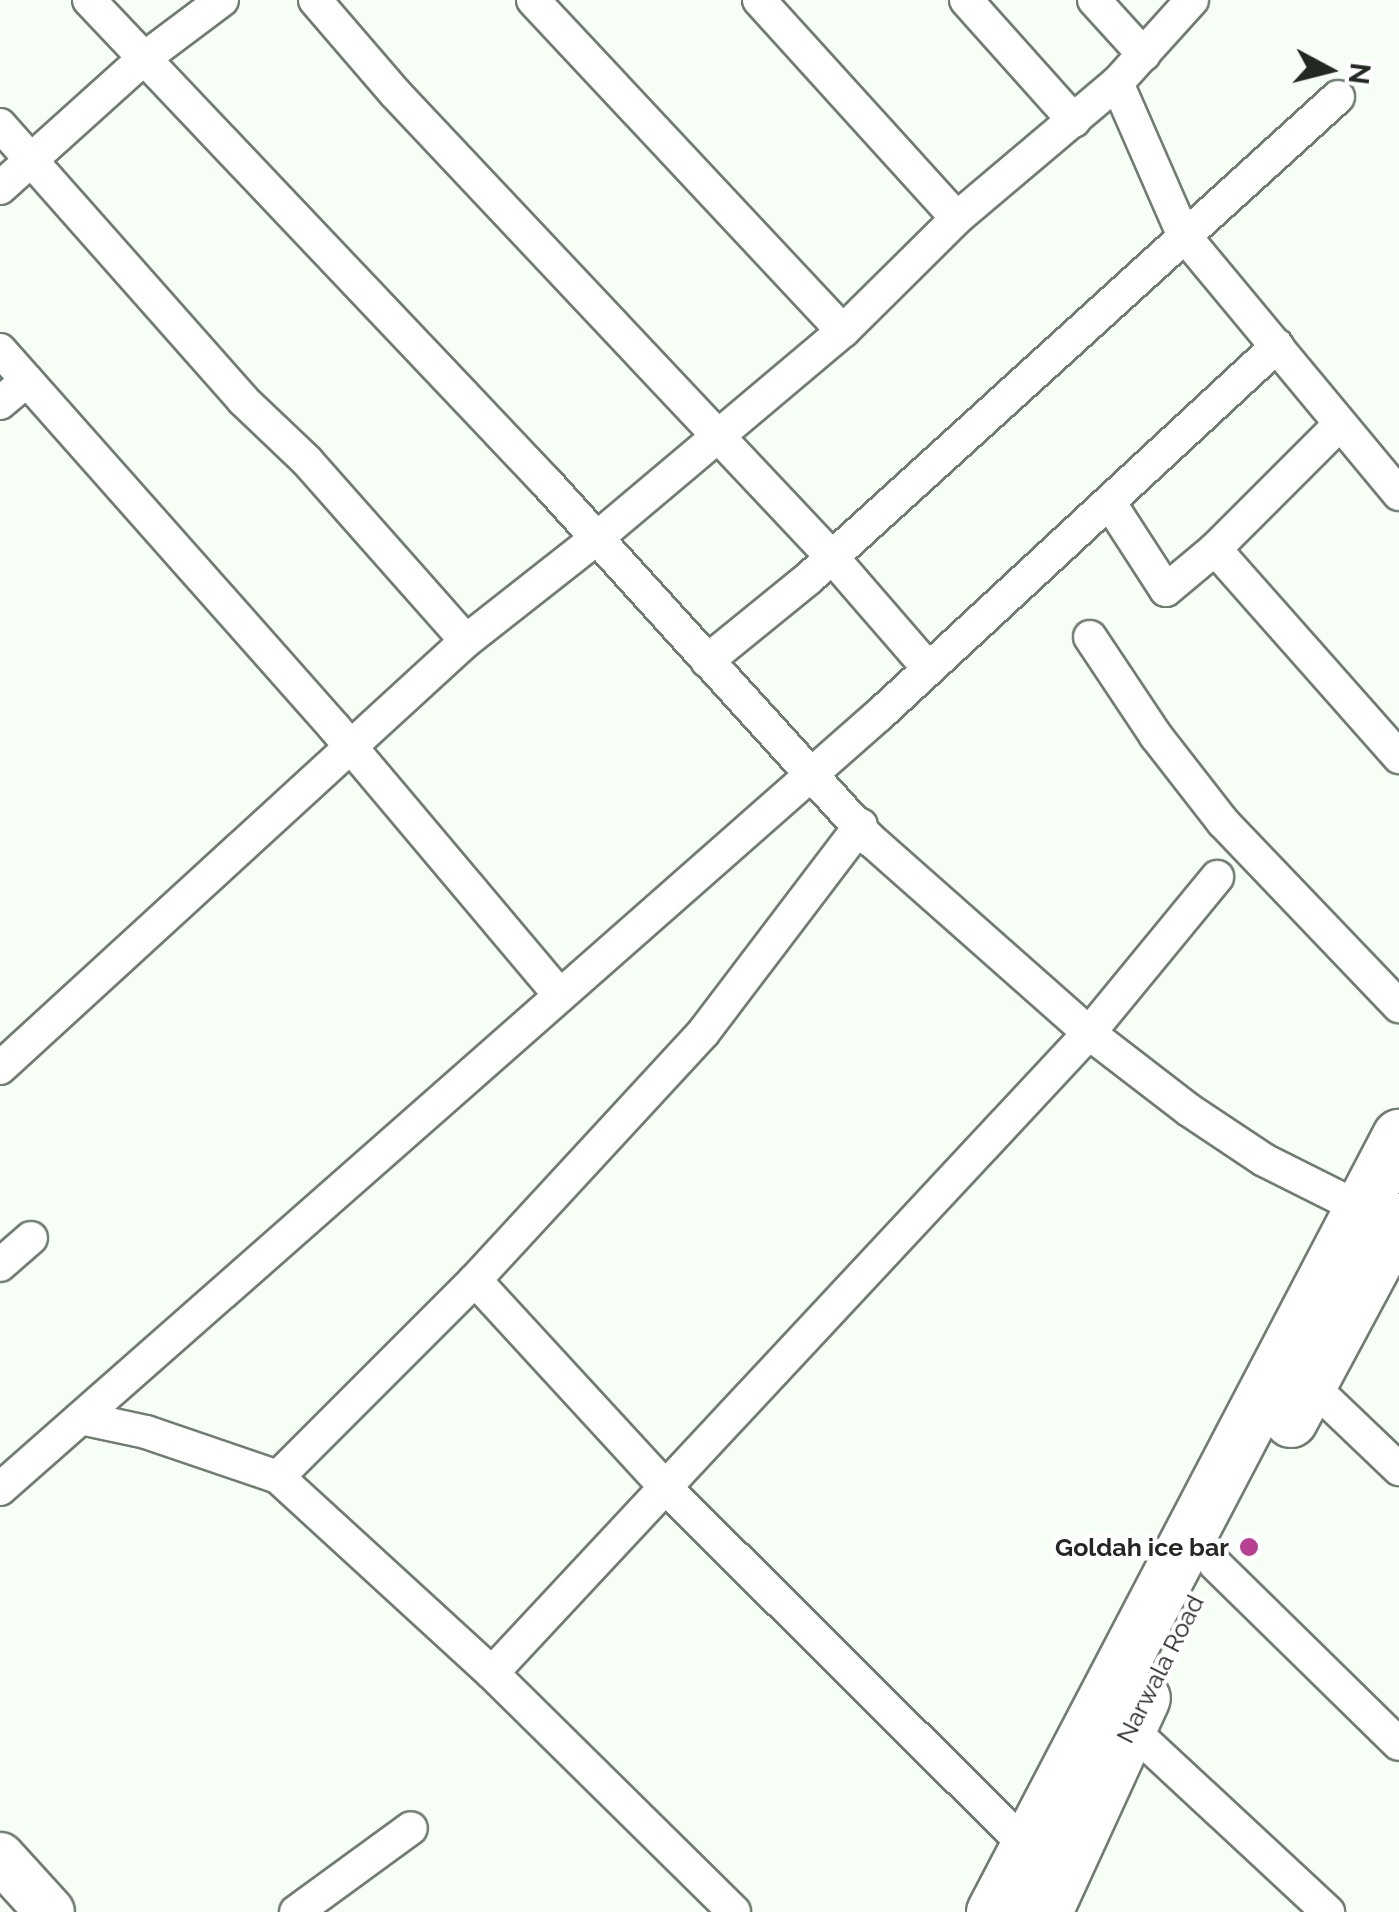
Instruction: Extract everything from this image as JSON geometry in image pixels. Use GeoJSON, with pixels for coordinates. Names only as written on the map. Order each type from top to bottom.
{"type":"FeatureCollection","features":[{"type":"Feature","properties":{"kind":"main road"},"geometry":{"type":"LineString","coordinates":[[992,1912],[1387,1208],[1399,1136]]}},
{"type":"Feature","properties":{"kind":"main road","name":"Narwala Road"},"geometry":{"type":"LineString","coordinates":[[1046,1912],[1128,1727],[1311,1385],[1387,1208]]}},
{"type":"Feature","properties":{"kind":"street"},"geometry":{"type":"LineString","coordinates":[[89,0],[597,538],[862,825],[871,840],[1089,1033],[1264,1160],[1387,1208]]}},
{"type":"Feature","properties":{"kind":"street"},"geometry":{"type":"LineString","coordinates":[[0,188],[142,60],[222,0]]}},
{"type":"Feature","properties":{"kind":"street"},"geometry":{"type":"LineString","coordinates":[[315,0],[542,253],[832,558],[929,668]]}},
{"type":"Feature","properties":{"kind":"street"},"geometry":{"type":"LineString","coordinates":[[533,0],[842,331]]}},
{"type":"Feature","properties":{"kind":"street"},"geometry":{"type":"LineString","coordinates":[[759,0],[957,218]]}},
{"type":"Feature","properties":{"kind":"street"},"geometry":{"type":"LineString","coordinates":[[966,0],[1074,121]]}},
{"type":"Feature","properties":{"kind":"street"},"geometry":{"type":"LineString","coordinates":[[1094,0],[1144,54]]}},
{"type":"Feature","properties":{"kind":"street"},"geometry":{"type":"LineString","coordinates":[[0,1068],[466,641],[597,538],[842,331],[957,218],[1117,84],[1192,0]]}},
{"type":"Feature","properties":{"kind":"street"},"geometry":{"type":"LineString","coordinates":[[1117,84],[1183,234],[1338,426],[1399,494]]}},
{"type":"Feature","properties":{"kind":"street"},"geometry":{"type":"LineString","coordinates":[[707,661],[832,558],[1338,96]]}},
{"type":"Feature","properties":{"kind":"street"},"geometry":{"type":"LineString","coordinates":[[0,125],[244,400],[307,461],[466,641]]}},
{"type":"Feature","properties":{"kind":"street"},"geometry":{"type":"LineString","coordinates":[[0,1489],[813,772],[1111,505],[1277,346]]}},
{"type":"Feature","properties":{"kind":"street"},"geometry":{"type":"LineString","coordinates":[[0,350],[560,995]]}},
{"type":"Feature","properties":{"kind":"street"},"geometry":{"type":"LineString","coordinates":[[0,403],[27,380]]}},
{"type":"Feature","properties":{"kind":"street"},"geometry":{"type":"LineString","coordinates":[[1111,505],[1166,590],[1216,549],[1338,426]]}},
{"type":"Feature","properties":{"kind":"street"},"geometry":{"type":"LineString","coordinates":[[1216,549],[1399,757]]}},
{"type":"Feature","properties":{"kind":"street"},"geometry":{"type":"LineString","coordinates":[[1090,637],[1156,736],[1223,822],[1399,1006]]}},
{"type":"Feature","properties":{"kind":"street"},"geometry":{"type":"LineString","coordinates":[[278,1477],[475,1280],[704,1033],[862,825]]}},
{"type":"Feature","properties":{"kind":"street"},"geometry":{"type":"LineString","coordinates":[[492,1673],[1089,1033],[1216,877]]}},
{"type":"Feature","properties":{"kind":"street"},"geometry":{"type":"LineString","coordinates":[[0,1265],[31,1238]]}},
{"type":"Feature","properties":{"kind":"street"},"geometry":{"type":"LineString","coordinates":[[475,1280],[666,1488],[1026,1848]]}},
{"type":"Feature","properties":{"kind":"street"},"geometry":{"type":"LineString","coordinates":[[1311,1385],[1399,1469]]}},
{"type":"Feature","properties":{"kind":"street"},"geometry":{"type":"LineString","coordinates":[[81,1418],[146,1432],[278,1477],[492,1673],[734,1912]]}},
{"type":"Feature","properties":{"kind":"street"},"geometry":{"type":"LineString","coordinates":[[1215,1564],[1399,1744]]}},
{"type":"Feature","properties":{"kind":"street"},"geometry":{"type":"LineString","coordinates":[[1128,1727],[1328,1912]]}},
{"type":"Feature","properties":{"kind":"street"},"geometry":{"type":"LineString","coordinates":[[296,1912],[411,1828]]}},
{"type":"Feature","properties":{"kind":"street"},"geometry":{"type":"LineString","coordinates":[[0,1857],[50,1912]]}},
{"type":"Feature","properties":{"kind":"place","name":"Goldah ice bar"},"geometry":{"type":"Point","coordinates":[1249,1547]}}]}
